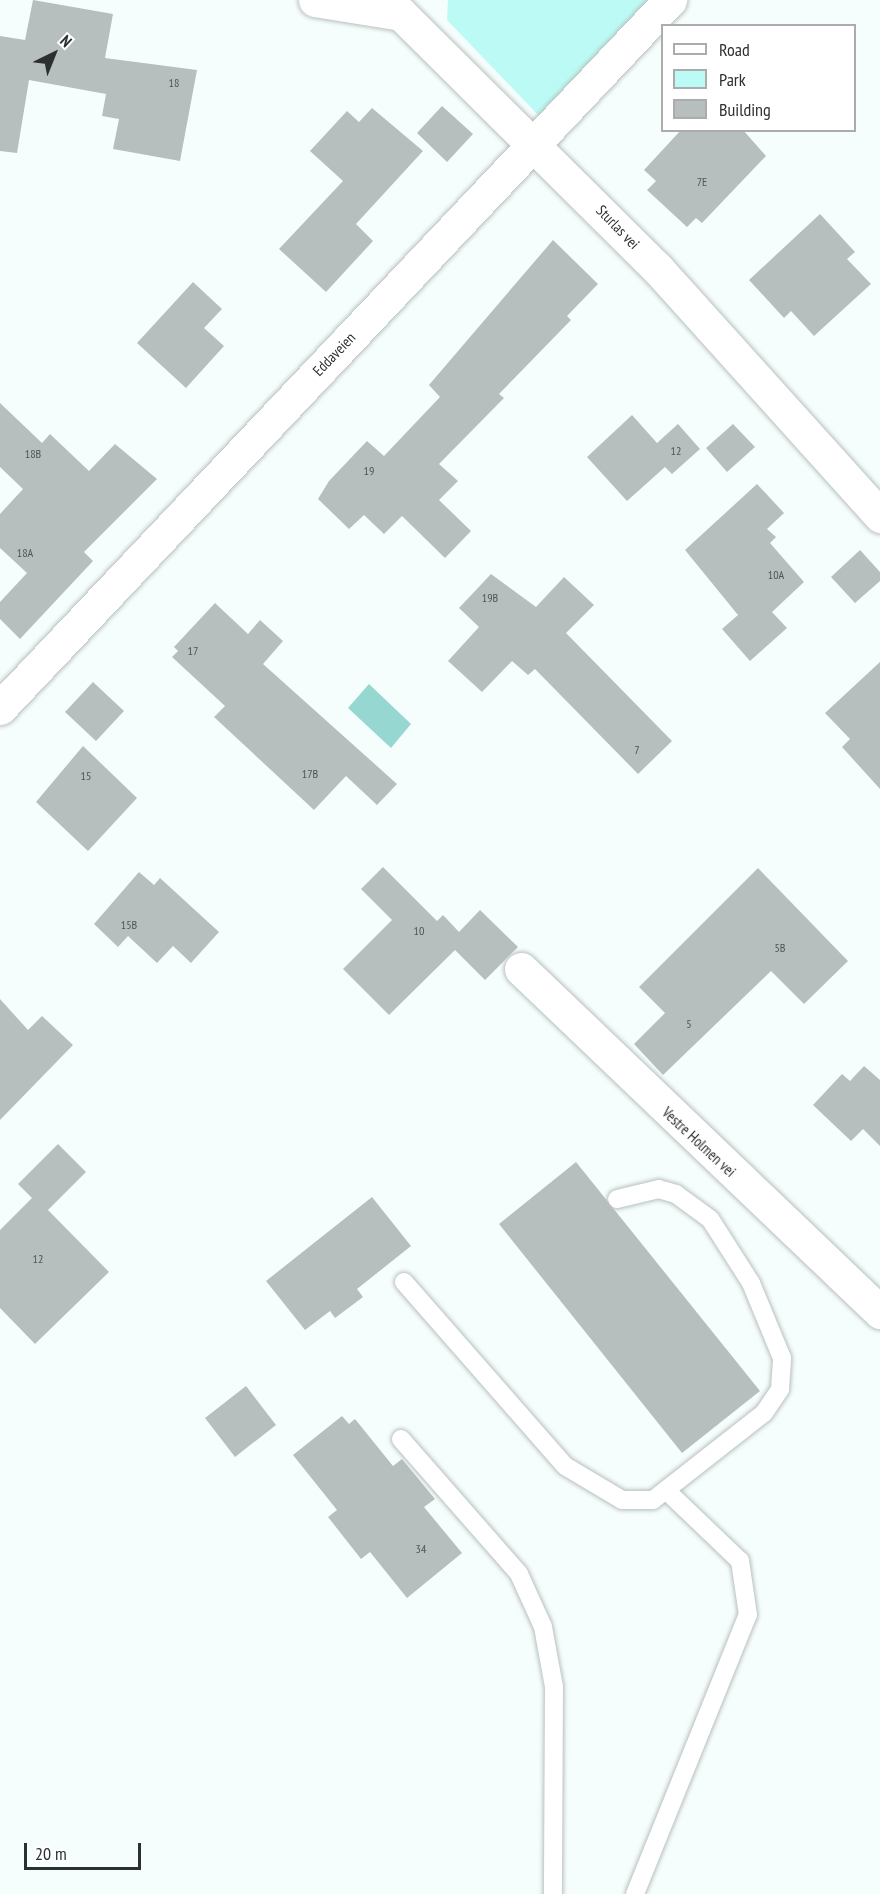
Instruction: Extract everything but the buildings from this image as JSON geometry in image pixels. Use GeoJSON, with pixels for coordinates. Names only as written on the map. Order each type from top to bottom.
{"type":"FeatureCollection","features":[{"type":"Feature","properties":{"kind":"street","name":"Sturlas vei"},"geometry":{"type":"LineString","coordinates":[[315,0],[408,7],[535,143],[657,268],[880,516]]}},
{"type":"Feature","properties":{"kind":"street","name":"Eddaveien"},"geometry":{"type":"LineString","coordinates":[[0,708],[670,0]]}},
{"type":"Feature","properties":{"kind":"street","name":"Vestre Holmen vei"},"geometry":{"type":"LineString","coordinates":[[521,969],[880,1312]]}},
{"type":"Feature","properties":{"kind":"lane"},"geometry":{"type":"LineString","coordinates":[[404,1282],[565,1466],[622,1500],[638,1503],[669,1493],[774,1402],[780,1389],[782,1358],[751,1283],[710,1219],[676,1194],[659,1189],[616,1199]]}},
{"type":"Feature","properties":{"kind":"lane"},"geometry":{"type":"LineString","coordinates":[[400,1439],[519,1574],[543,1627],[555,1687],[553,1894]]}},
{"type":"Feature","properties":{"kind":"lane"},"geometry":{"type":"LineString","coordinates":[[635,1894],[748,1615],[740,1561],[669,1493]]}},
{"type":"Feature","properties":{"kind":"green space"},"geometry":{"type":"Polygon","coordinates":[[[448,0],[654,0],[541,118],[447,20],[448,0]]]}},
{"type":"Feature","properties":{"kind":"shaded area"},"geometry":{"type":"Polygon","coordinates":[[[369,684],[411,724],[391,748],[348,708],[369,684]]]}}]}
